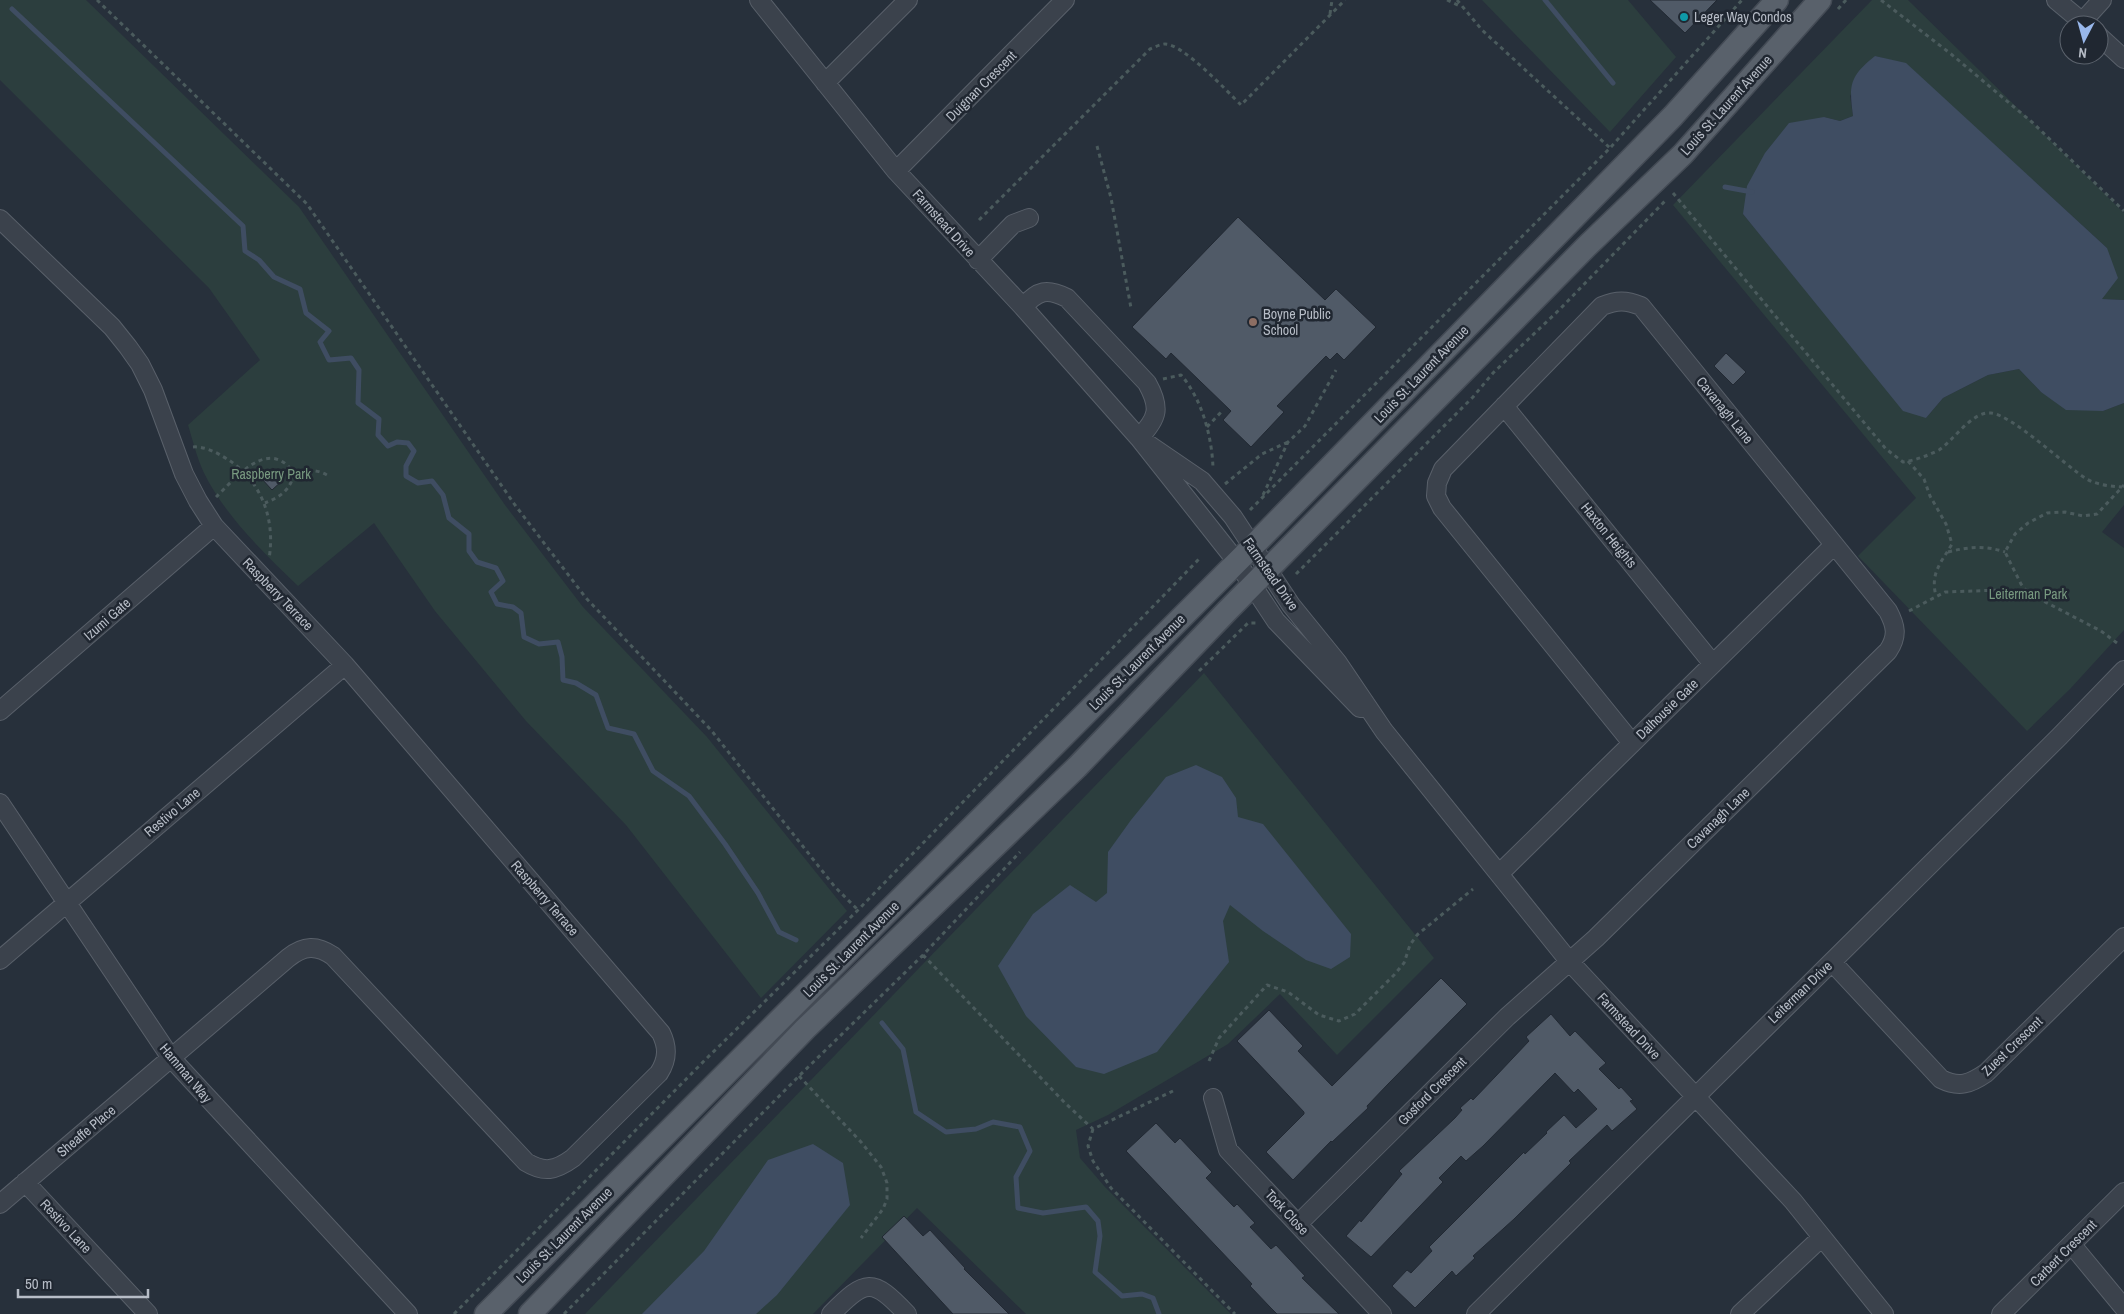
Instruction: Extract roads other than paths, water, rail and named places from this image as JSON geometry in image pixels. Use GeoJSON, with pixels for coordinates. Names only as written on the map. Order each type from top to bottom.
{"type":"FeatureCollection","features":[{"type":"Feature","properties":{"kind":"main road","name":"Louis St. Laurent Avenue"},"geometry":{"type":"LineString","coordinates":[[486,1314],[1244,555],[1673,116],[1777,0]]}},
{"type":"Feature","properties":{"kind":"main road","name":"Louis St. Laurent Avenue"},"geometry":{"type":"LineString","coordinates":[[530,1314],[805,1029],[1077,767],[1586,246],[1683,154],[1827,7]]}},
{"type":"Feature","properties":{"kind":"street","name":"Farmstead Drive"},"geometry":{"type":"LineString","coordinates":[[759,0],[896,170],[1023,307],[1244,555],[1260,578],[1276,621],[1334,683],[1384,731],[1569,961],[1792,1200],[1884,1314]]}},
{"type":"Feature","properties":{"kind":"street"},"geometry":{"type":"LineString","coordinates":[[825,83],[908,0]]}},
{"type":"Feature","properties":{"kind":"street","name":"Duignan Crescent"},"geometry":{"type":"LineString","coordinates":[[896,170],[1065,0]]}},
{"type":"Feature","properties":{"kind":"street"},"geometry":{"type":"LineString","coordinates":[[2056,0],[2074,15]]}},
{"type":"Feature","properties":{"kind":"street"},"geometry":{"type":"LineString","coordinates":[[2090,15],[2102,0]]}},
{"type":"Feature","properties":{"kind":"street"},"geometry":{"type":"LineString","coordinates":[[2109,45],[2124,59]]}},
{"type":"Feature","properties":{"kind":"street"},"geometry":{"type":"LineString","coordinates":[[978,260],[1013,224],[1029,218]]}},
{"type":"Feature","properties":{"kind":"street","name":"Raspberry Terrace"},"geometry":{"type":"LineString","coordinates":[[0,219],[112,327],[140,364],[153,390],[184,474],[214,526],[345,665],[661,1033],[666,1044],[664,1064],[659,1073],[573,1158],[562,1166],[549,1170],[536,1168],[526,1162],[333,956],[323,949],[314,948],[296,952],[171,1058]]}},
{"type":"Feature","properties":{"kind":"street"},"geometry":{"type":"LineString","coordinates":[[1023,307],[1033,295],[1044,292],[1052,292],[1067,298],[1147,383],[1156,398],[1155,417],[1152,424],[1139,438]]}},
{"type":"Feature","properties":{"kind":"street","name":"Cavanagh Lane"},"geometry":{"type":"LineString","coordinates":[[1569,961],[1674,861],[1891,646],[1896,633],[1894,622],[1888,611],[1641,306],[1627,301],[1614,301],[1602,306],[1443,468],[1436,483],[1436,496],[1442,508],[1632,743]]}},
{"type":"Feature","properties":{"kind":"street","name":"Haxton Heights"},"geometry":{"type":"LineString","coordinates":[[1504,406],[1713,664]]}},
{"type":"Feature","properties":{"kind":"street","name":"Farmstead Drive"},"geometry":{"type":"LineString","coordinates":[[1139,438],[1202,481],[1232,517],[1244,555]]}},
{"type":"Feature","properties":{"kind":"street","name":"Izumi Gate"},"geometry":{"type":"LineString","coordinates":[[0,711],[214,526]]}},
{"type":"Feature","properties":{"kind":"street","name":"Dalhousie Gate"},"geometry":{"type":"LineString","coordinates":[[1500,874],[1834,545]]}},
{"type":"Feature","properties":{"kind":"street","name":"Restivo Lane"},"geometry":{"type":"LineString","coordinates":[[0,960],[345,665]]}},
{"type":"Feature","properties":{"kind":"street","name":"Leiterman Drive"},"geometry":{"type":"LineString","coordinates":[[1476,1314],[1694,1096],[2060,738],[2124,670]]}},
{"type":"Feature","properties":{"kind":"street","name":"Hamman Way"},"geometry":{"type":"LineString","coordinates":[[0,803],[171,1058],[408,1314]]}},
{"type":"Feature","properties":{"kind":"street","name":"Zuest Crescent"},"geometry":{"type":"LineString","coordinates":[[1832,962],[1941,1079],[1951,1084],[1960,1085],[1974,1081],[1986,1073],[2124,937]]}},
{"type":"Feature","properties":{"kind":"street","name":"Gosford Crescent"},"geometry":{"type":"LineString","coordinates":[[1298,1224],[1507,1017],[1569,961]]}},
{"type":"Feature","properties":{"kind":"street","name":"Sheaffe Place"},"geometry":{"type":"LineString","coordinates":[[0,1204],[171,1058]]}},
{"type":"Feature","properties":{"kind":"street","name":"Tock Close"},"geometry":{"type":"LineString","coordinates":[[1213,1098],[1228,1150],[1382,1314]]}},
{"type":"Feature","properties":{"kind":"street","name":"Restivo Lane"},"geometry":{"type":"LineString","coordinates":[[25,1182],[148,1314]]}},
{"type":"Feature","properties":{"kind":"street","name":"Carbert Crescent"},"geometry":{"type":"LineString","coordinates":[[2001,1314],[2124,1192]]}},
{"type":"Feature","properties":{"kind":"street"},"geometry":{"type":"LineString","coordinates":[[1740,1314],[1822,1236]]}},
{"type":"Feature","properties":{"kind":"street"},"geometry":{"type":"LineString","coordinates":[[2072,1245],[2124,1308]]}},
{"type":"Feature","properties":{"kind":"street"},"geometry":{"type":"LineString","coordinates":[[832,1314],[851,1294],[858,1289],[866,1287],[877,1288],[888,1294],[907,1314]]}},
{"type":"Feature","properties":{"kind":"water"},"geometry":{"type":"Polygon","coordinates":[[[1875,56],[1906,63],[2107,248],[2118,278],[2102,299],[2124,300],[2124,403],[2103,411],[2066,410],[2041,392],[2019,369],[1988,375],[1943,398],[1926,418],[1903,411],[1743,214],[1747,186],[1765,153],[1789,123],[1824,117],[1840,121],[1853,116],[1851,89],[1853,82],[1860,70],[1875,56]]]}},
{"type":"Feature","properties":{"kind":"water"},"geometry":{"type":"Polygon","coordinates":[[[1196,765],[1222,777],[1236,798],[1238,817],[1263,824],[1351,934],[1350,957],[1331,969],[1306,960],[1263,931],[1230,905],[1223,921],[1229,962],[1157,1052],[1104,1074],[1076,1067],[1026,1016],[998,966],[1033,914],[1070,885],[1096,902],[1107,893],[1108,852],[1166,777],[1196,765]]]}},
{"type":"Feature","properties":{"kind":"water"},"geometry":{"type":"Polygon","coordinates":[[[813,1144],[843,1163],[850,1205],[777,1295],[756,1314],[642,1314],[704,1251],[768,1160],[813,1144]]]}},
{"type":"Feature","properties":{"kind":"waterway"},"geometry":{"type":"LineString","coordinates":[[1545,0],[1613,83]]}},
{"type":"Feature","properties":{"kind":"waterway"},"geometry":{"type":"LineString","coordinates":[[12,9],[243,226],[245,251],[259,260],[274,277],[300,289],[306,313],[329,331],[320,342],[329,360],[351,358],[359,370],[358,403],[379,419],[378,435],[388,446],[397,442],[408,443],[414,451],[406,466],[406,476],[418,483],[432,481],[443,495],[449,518],[469,534],[469,551],[477,562],[496,568],[503,581],[491,592],[497,604],[513,607],[521,613],[524,637],[539,644],[558,642],[562,657],[563,680],[576,683],[596,695],[608,728],[634,734],[653,771],[689,796],[725,844],[758,893],[779,932],[796,940]]}},
{"type":"Feature","properties":{"kind":"waterway"},"geometry":{"type":"LineString","coordinates":[[1725,187],[1752,192]]}},
{"type":"Feature","properties":{"kind":"waterway"},"geometry":{"type":"LineString","coordinates":[[882,1023],[903,1049],[916,1112],[946,1132],[976,1129],[993,1122],[1020,1127],[1030,1151],[1016,1177],[1018,1208],[1043,1213],[1086,1207],[1098,1221],[1100,1236],[1095,1272],[1122,1296],[1142,1294],[1153,1298],[1159,1314]]}},
{"type":"Feature","properties":{"kind":"place","name":"Leger Way Condos"},"geometry":{"type":"Point","coordinates":[1684,17]}},
{"type":"Feature","properties":{"kind":"place","name":"Boyne Public School"},"geometry":{"type":"Point","coordinates":[1253,322]}},
{"type":"Feature","properties":{"kind":"park label","name":"Raspberry Park"},"geometry":{"type":"Point","coordinates":[271,474]}},
{"type":"Feature","properties":{"kind":"park label","name":"Leiterman Park"},"geometry":{"type":"Point","coordinates":[2028,594]}}]}
